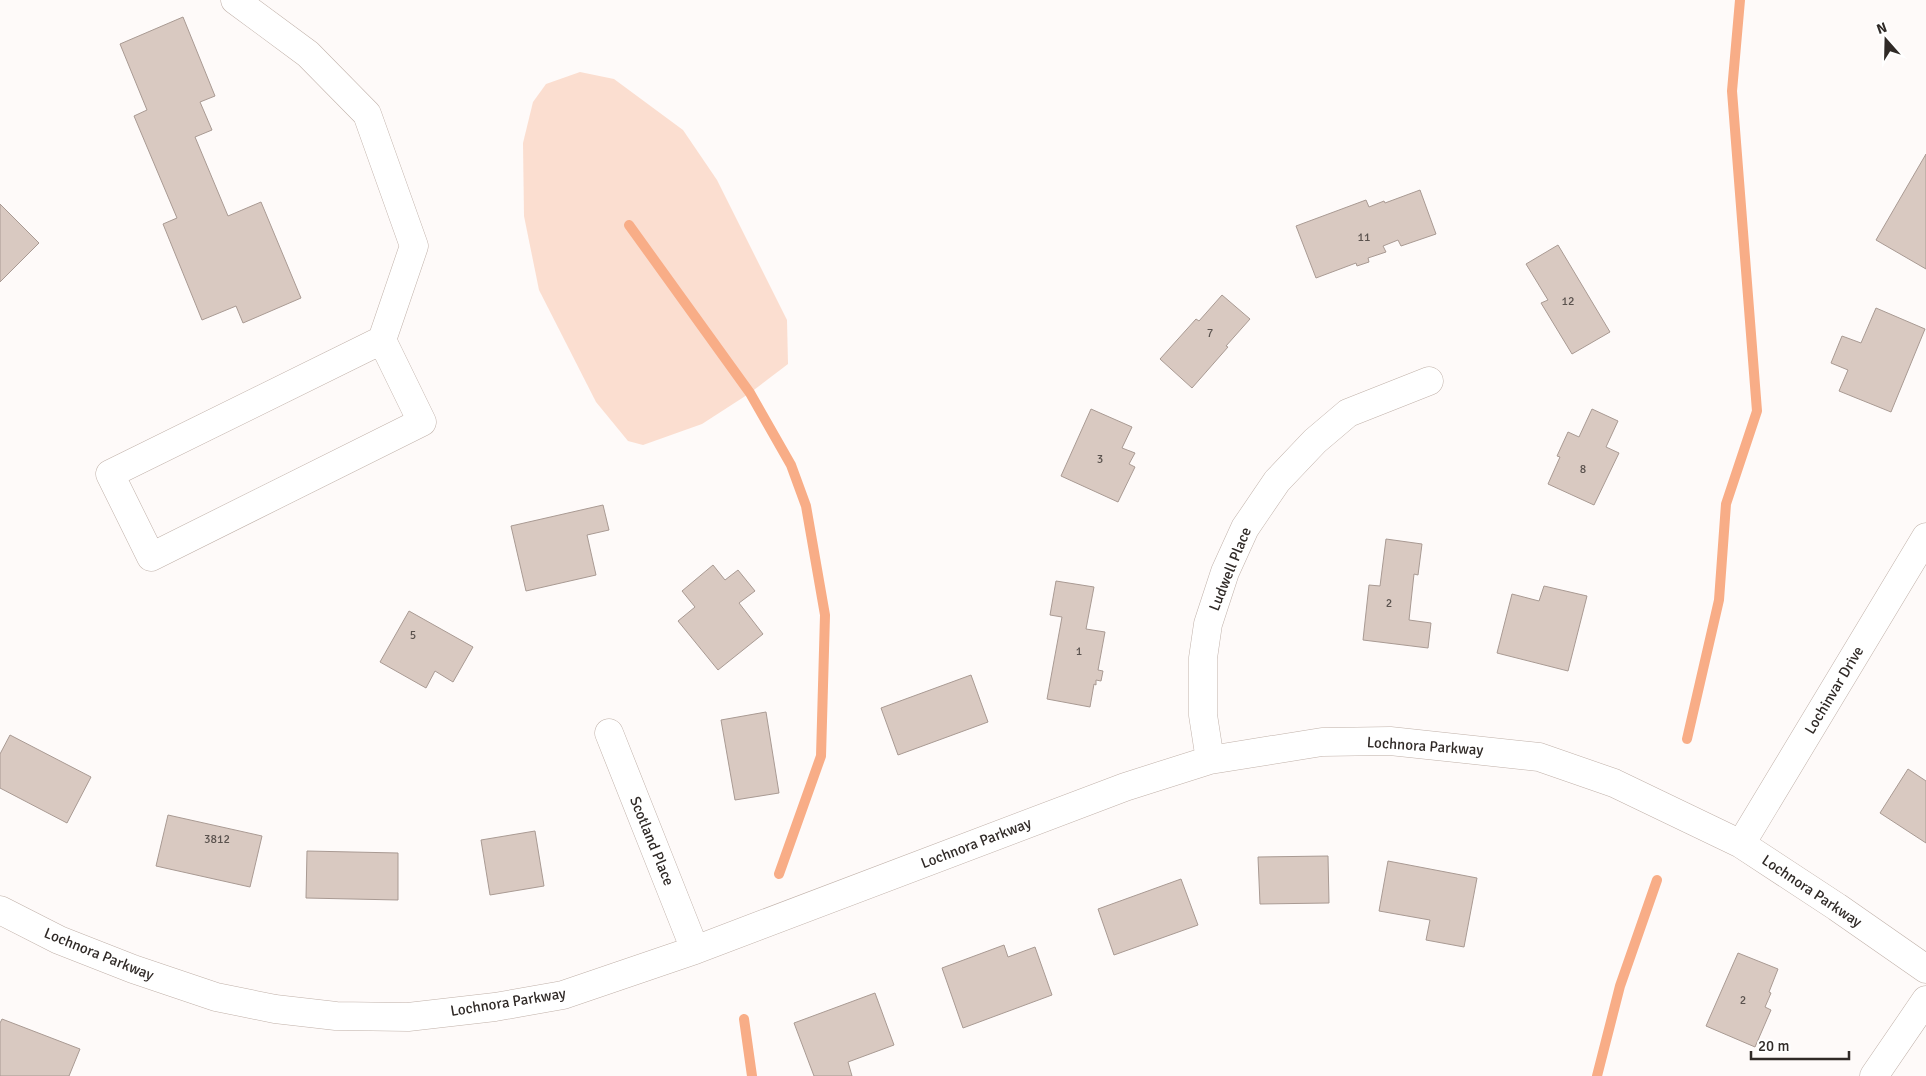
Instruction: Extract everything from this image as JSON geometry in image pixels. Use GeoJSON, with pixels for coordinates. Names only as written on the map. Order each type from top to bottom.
{"type":"FeatureCollection","features":[{"type":"Feature","properties":{"kind":"street"},"geometry":{"type":"LineString","coordinates":[[235,0],[308,54],[367,114],[414,246],[382,340],[422,422],[151,557],[110,474],[382,340]]}},
{"type":"Feature","properties":{"kind":"street","name":"Ludwell Place"},"geometry":{"type":"LineString","coordinates":[[1210,760],[1203,716],[1203,658],[1208,624],[1225,572],[1245,528],[1277,481],[1316,441],[1348,413],[1429,381]]}},
{"type":"Feature","properties":{"kind":"street","name":"Lochinvar Drive"},"geometry":{"type":"LineString","coordinates":[[1741,844],[1926,537]]}},
{"type":"Feature","properties":{"kind":"street","name":"Scotland Place"},"geometry":{"type":"LineString","coordinates":[[609,733],[695,950]]}},
{"type":"Feature","properties":{"kind":"street","name":"Lochnora Parkway"},"geometry":{"type":"LineString","coordinates":[[0,910],[59,940],[133,969],[216,997],[275,1009],[336,1016],[408,1017],[495,1007],[563,995],[695,950],[1125,787],[1210,760],[1322,742],[1390,741],[1539,757],[1614,783],[1741,844],[1837,907],[1926,969]]}},
{"type":"Feature","properties":{"kind":"street"},"geometry":{"type":"LineString","coordinates":[[1874,1076],[1926,1000]]}},
{"type":"Feature","properties":{"kind":"shaded area"},"geometry":{"type":"Polygon","coordinates":[[[580,72],[614,79],[683,130],[717,180],[787,320],[788,364],[750,393],[702,424],[643,445],[628,441],[596,402],[539,290],[524,216],[523,143],[533,102],[546,84],[580,72]]]}},
{"type":"Feature","properties":{"kind":"building"},"geometry":{"type":"Polygon","coordinates":[[[183,17],[215,96],[200,102],[212,130],[195,137],[228,216],[261,202],[301,298],[243,323],[236,306],[202,320],[163,224],[177,218],[134,116],[147,110],[120,44],[183,17]]]}},
{"type":"Feature","properties":{"kind":"building"},"geometry":{"type":"Polygon","coordinates":[[[1926,154],[1926,269],[1876,240],[1926,154]]]}},
{"type":"Feature","properties":{"kind":"building"},"geometry":{"type":"Polygon","coordinates":[[[1420,190],[1436,234],[1401,246],[1398,240],[1383,246],[1386,252],[1368,258],[1369,262],[1357,266],[1356,263],[1316,278],[1296,226],[1366,200],[1369,207],[1420,190]]]}},
{"type":"Feature","properties":{"kind":"building"},"geometry":{"type":"Polygon","coordinates":[[[0,204],[39,243],[0,282],[0,204]]]}},
{"type":"Feature","properties":{"kind":"building"},"geometry":{"type":"Polygon","coordinates":[[[1558,245],[1610,332],[1572,354],[1541,303],[1548,300],[1526,264],[1558,245]]]}},
{"type":"Feature","properties":{"kind":"building"},"geometry":{"type":"Polygon","coordinates":[[[1222,295],[1250,319],[1192,388],[1160,359],[1196,319],[1199,321],[1222,295]]]}},
{"type":"Feature","properties":{"kind":"building"},"geometry":{"type":"Polygon","coordinates":[[[1876,308],[1925,329],[1891,412],[1839,391],[1848,370],[1831,363],[1842,336],[1861,343],[1876,308]]]}},
{"type":"Feature","properties":{"kind":"building"},"geometry":{"type":"Polygon","coordinates":[[[1091,409],[1132,427],[1122,448],[1135,453],[1129,464],[1135,467],[1118,502],[1061,476],[1091,409]]]}},
{"type":"Feature","properties":{"kind":"building"},"geometry":{"type":"Polygon","coordinates":[[[1592,409],[1618,421],[1606,447],[1619,453],[1594,505],[1548,484],[1560,457],[1557,456],[1568,432],[1579,437],[1592,409]]]}},
{"type":"Feature","properties":{"kind":"building"},"geometry":{"type":"Polygon","coordinates":[[[603,505],[609,530],[587,535],[596,575],[526,591],[511,526],[603,505]]]}},
{"type":"Feature","properties":{"kind":"building"},"geometry":{"type":"Polygon","coordinates":[[[1386,539],[1422,544],[1418,575],[1414,574],[1409,620],[1431,623],[1428,648],[1363,640],[1369,585],[1380,586],[1386,539]]]}},
{"type":"Feature","properties":{"kind":"building"},"geometry":{"type":"Polygon","coordinates":[[[713,565],[725,580],[738,570],[755,591],[739,603],[763,634],[718,670],[678,621],[695,607],[682,591],[713,565]]]}},
{"type":"Feature","properties":{"kind":"building"},"geometry":{"type":"Polygon","coordinates":[[[1056,581],[1094,587],[1086,629],[1105,632],[1098,670],[1103,671],[1101,681],[1096,680],[1096,685],[1094,684],[1090,707],[1047,699],[1062,617],[1050,615],[1056,581]]]}},
{"type":"Feature","properties":{"kind":"building"},"geometry":{"type":"Polygon","coordinates":[[[1544,586],[1587,596],[1568,671],[1497,653],[1512,594],[1539,601],[1544,586]]]}},
{"type":"Feature","properties":{"kind":"building"},"geometry":{"type":"Polygon","coordinates":[[[409,611],[473,647],[453,682],[435,671],[426,688],[380,662],[409,611]]]}},
{"type":"Feature","properties":{"kind":"building"},"geometry":{"type":"Polygon","coordinates":[[[971,675],[988,722],[898,755],[881,708],[971,675]]]}},
{"type":"Feature","properties":{"kind":"building"},"geometry":{"type":"Polygon","coordinates":[[[766,712],[779,793],[735,800],[721,720],[766,712]]]}},
{"type":"Feature","properties":{"kind":"building"},"geometry":{"type":"Polygon","coordinates":[[[10,735],[91,777],[67,823],[0,788],[0,754],[10,735]]]}},
{"type":"Feature","properties":{"kind":"building"},"geometry":{"type":"Polygon","coordinates":[[[1908,769],[1926,781],[1926,843],[1880,813],[1908,769]]]}},
{"type":"Feature","properties":{"kind":"building"},"geometry":{"type":"Polygon","coordinates":[[[168,815],[262,836],[250,887],[156,866],[168,815]]]}},
{"type":"Feature","properties":{"kind":"building"},"geometry":{"type":"Polygon","coordinates":[[[535,831],[544,886],[490,895],[481,840],[535,831]]]}},
{"type":"Feature","properties":{"kind":"building"},"geometry":{"type":"Polygon","coordinates":[[[307,851],[398,853],[398,900],[306,898],[307,851]]]}},
{"type":"Feature","properties":{"kind":"building"},"geometry":{"type":"Polygon","coordinates":[[[1328,856],[1329,903],[1260,904],[1258,857],[1328,856]]]}},
{"type":"Feature","properties":{"kind":"building"},"geometry":{"type":"Polygon","coordinates":[[[1388,861],[1477,878],[1464,947],[1426,940],[1430,920],[1379,911],[1388,861]]]}},
{"type":"Feature","properties":{"kind":"building"},"geometry":{"type":"Polygon","coordinates":[[[1181,879],[1198,925],[1114,955],[1098,909],[1181,879]]]}},
{"type":"Feature","properties":{"kind":"building"},"geometry":{"type":"Polygon","coordinates":[[[1004,945],[1008,957],[1035,947],[1052,995],[963,1028],[942,968],[1004,945]]]}},
{"type":"Feature","properties":{"kind":"building"},"geometry":{"type":"Polygon","coordinates":[[[1738,953],[1778,969],[1765,1007],[1771,1010],[1755,1047],[1706,1026],[1738,953]]]}},
{"type":"Feature","properties":{"kind":"building"},"geometry":{"type":"Polygon","coordinates":[[[875,993],[894,1045],[848,1062],[852,1076],[814,1076],[794,1023],[875,993]]]}},
{"type":"Feature","properties":{"kind":"building"},"geometry":{"type":"Polygon","coordinates":[[[2,1019],[80,1049],[69,1076],[0,1076],[0,1023],[2,1019]]]}},
{"type":"Feature","properties":{"kind":"waterway"},"geometry":{"type":"LineString","coordinates":[[1687,739],[1719,600],[1726,504],[1757,411],[1732,91],[1740,0]]}},
{"type":"Feature","properties":{"kind":"waterway"},"geometry":{"type":"LineString","coordinates":[[629,225],[750,393],[791,465],[806,506],[825,615],[821,756],[779,874]]}},
{"type":"Feature","properties":{"kind":"waterway"},"geometry":{"type":"LineString","coordinates":[[1597,1076],[1620,986],[1657,880]]}},
{"type":"Feature","properties":{"kind":"waterway"},"geometry":{"type":"LineString","coordinates":[[744,1019],[752,1076]]}}]}
